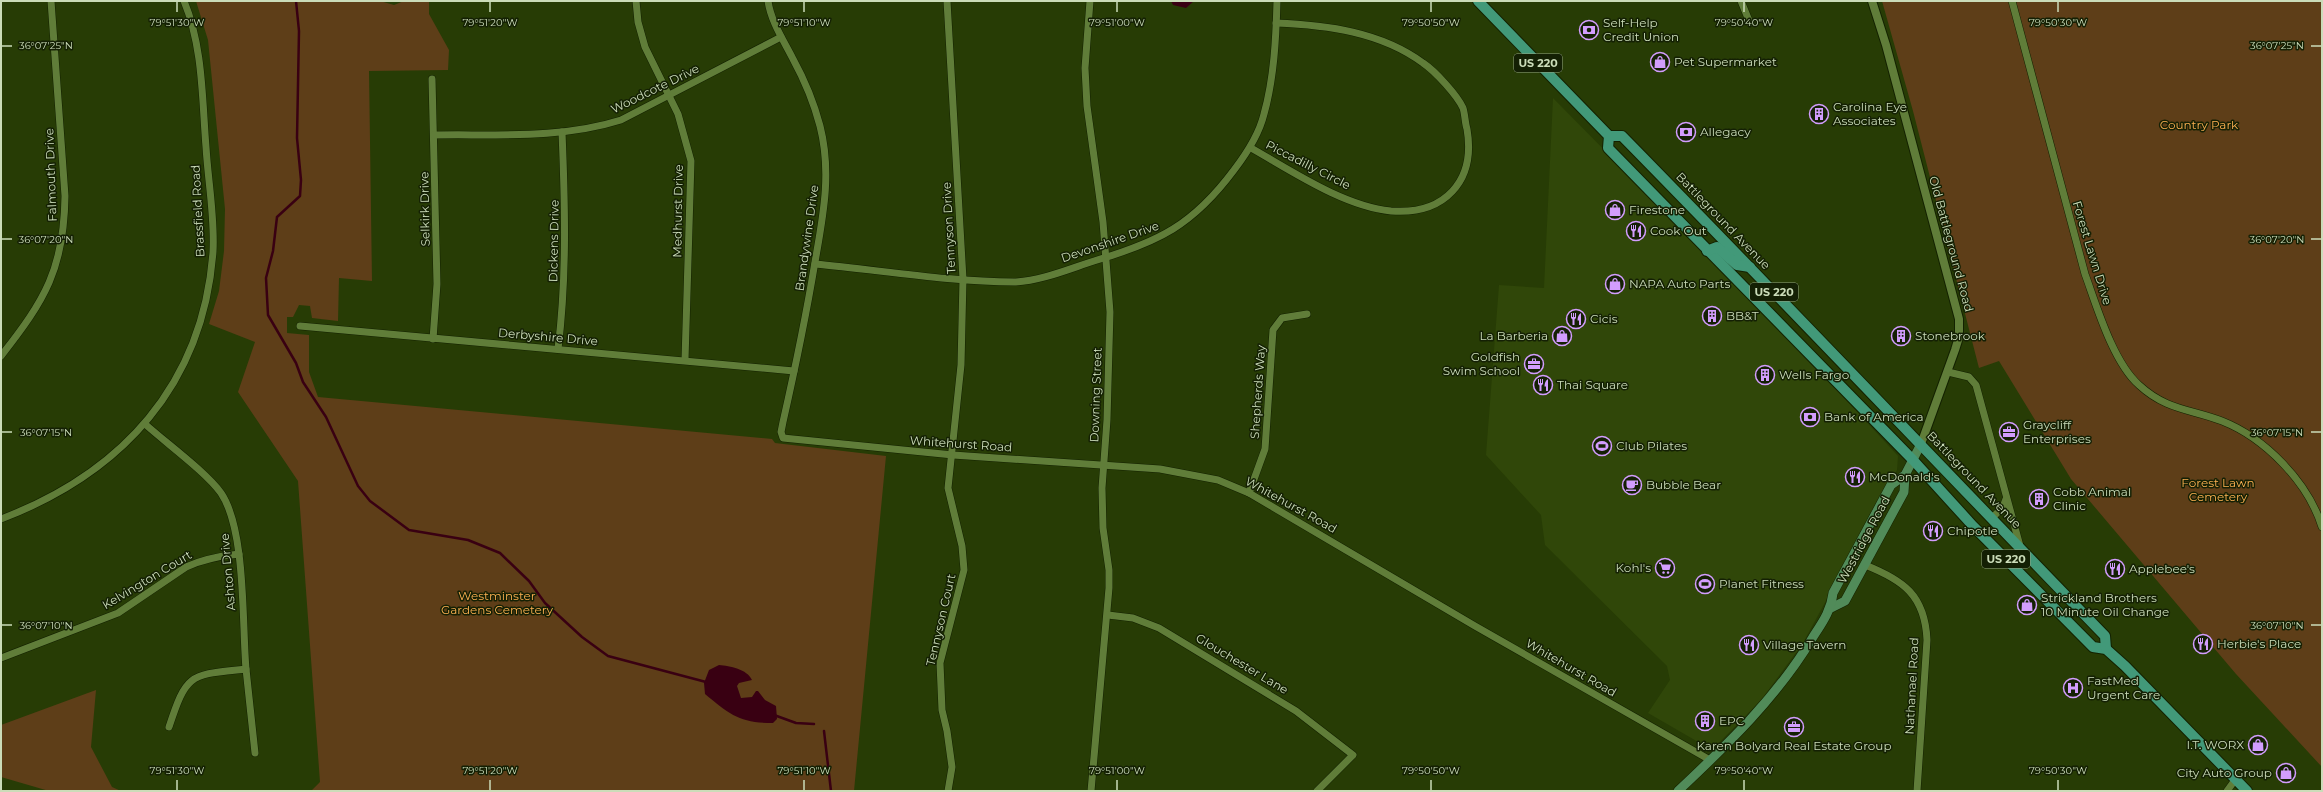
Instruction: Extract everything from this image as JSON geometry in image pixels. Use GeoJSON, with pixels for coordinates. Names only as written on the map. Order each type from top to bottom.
{"type":"FeatureCollection","features":[{"type":"Feature","properties":{"kind":"main road","name":"Battleground Avenue"},"geometry":{"type":"LineString","coordinates":[[1478,1],[1609,136],[1622,136],[1750,267],[1921,444],[1991,519],[2106,636],[2106,649]]}},
{"type":"Feature","properties":{"kind":"main road","name":"Battleground Avenue"},"geometry":{"type":"LineString","coordinates":[[1609,136],[1608,148],[1707,251],[1913,460],[1973,526],[2093,647],[2106,649],[2247,791]]}},
{"type":"Feature","properties":{"kind":"main road"},"geometry":{"type":"LineString","coordinates":[[1707,251],[1717,247],[1737,265],[1750,267]]}},
{"type":"Feature","properties":{"kind":"main road","name":"Westridge Road"},"geometry":{"type":"LineString","coordinates":[[1831,608],[1845,601],[1865,565],[1904,492],[1905,475],[1921,444]]}},
{"type":"Feature","properties":{"kind":"main road","name":"Westridge Road"},"geometry":{"type":"LineString","coordinates":[[1678,791],[1754,716],[1776,691],[1802,655],[1831,608],[1833,594],[1891,485],[1905,475]]}},
{"type":"Feature","properties":{"kind":"street","name":"Falmouth Drive"},"geometry":{"type":"LineString","coordinates":[[1,356],[31,315],[51,283],[58,260],[64,225],[65,196],[51,1]]}},
{"type":"Feature","properties":{"kind":"street","name":"Brassfield Road"},"geometry":{"type":"LineString","coordinates":[[1,519],[50,498],[78,482],[109,460],[145,424],[174,381],[190,348],[200,321],[212,267],[212,224],[200,66],[193,26],[184,1]]}},
{"type":"Feature","properties":{"kind":"street","name":"Medhurst Drive"},"geometry":{"type":"LineString","coordinates":[[636,1],[638,22],[645,48],[669,95],[683,129],[690,161],[685,360]]}},
{"type":"Feature","properties":{"kind":"street","name":"Brandywine Drive"},"geometry":{"type":"LineString","coordinates":[[768,1],[781,36],[811,96],[824,144],[827,185],[815,264],[781,432],[783,438]]}},
{"type":"Feature","properties":{"kind":"street","name":"Tennyson Drive"},"geometry":{"type":"LineString","coordinates":[[947,1],[963,278],[961,365],[953,455]]}},
{"type":"Feature","properties":{"kind":"street","name":"Downing Street"},"geometry":{"type":"LineString","coordinates":[[1090,1],[1085,68],[1087,106],[1107,257],[1110,312],[1107,420],[1102,507],[1109,570],[1108,615],[1091,791]]}},
{"type":"Feature","properties":{"kind":"street","name":"Devonshire Drive"},"geometry":{"type":"LineString","coordinates":[[815,264],[1016,282],[1034,279],[1107,257],[1166,235],[1186,222],[1205,206],[1251,148],[1264,116],[1271,85],[1276,23],[1276,1]]}},
{"type":"Feature","properties":{"kind":"street"},"geometry":{"type":"LineString","coordinates":[[1741,1],[1750,23]]}},
{"type":"Feature","properties":{"kind":"street","name":"Old Battleground Road"},"geometry":{"type":"LineString","coordinates":[[1872,1],[1886,45],[1959,319],[1959,337],[1948,372]]}},
{"type":"Feature","properties":{"kind":"street","name":"Forest Lawn Drive"},"geometry":{"type":"LineString","coordinates":[[2012,1],[2085,274],[2100,318],[2124,367],[2138,384],[2153,398],[2171,407],[2221,421],[2234,427],[2267,449],[2292,474],[2308,496],[2322,526]]}},
{"type":"Feature","properties":{"kind":"street","name":"Piccadilly Circle"},"geometry":{"type":"LineString","coordinates":[[1251,148],[1336,195],[1373,207],[1391,210],[1414,211],[1436,204],[1458,187],[1468,164],[1469,141],[1463,108],[1446,84],[1424,63],[1397,48],[1370,37],[1334,28],[1276,23]]}},
{"type":"Feature","properties":{"kind":"street","name":"Woodcote Drive"},"geometry":{"type":"LineString","coordinates":[[434,135],[562,132],[597,128],[621,120],[781,36]]}},
{"type":"Feature","properties":{"kind":"street","name":"Selkirk Drive"},"geometry":{"type":"LineString","coordinates":[[432,78],[437,284],[433,338]]}},
{"type":"Feature","properties":{"kind":"street","name":"Dickens Drive"},"geometry":{"type":"LineString","coordinates":[[558,349],[565,270],[566,199],[562,132]]}},
{"type":"Feature","properties":{"kind":"street","name":"Shepherds Way"},"geometry":{"type":"LineString","coordinates":[[1249,493],[1265,449],[1273,330],[1282,318],[1307,314]]}},
{"type":"Feature","properties":{"kind":"street","name":"Derbyshire Drive"},"geometry":{"type":"LineString","coordinates":[[300,326],[794,371]]}},
{"type":"Feature","properties":{"kind":"street"},"geometry":{"type":"LineString","coordinates":[[1948,372],[1965,376],[1975,382],[2020,548]]}},
{"type":"Feature","properties":{"kind":"street","name":"Westridge Road"},"geometry":{"type":"LineString","coordinates":[[1921,444],[1948,372]]}},
{"type":"Feature","properties":{"kind":"street","name":"Ashton Drive"},"geometry":{"type":"LineString","coordinates":[[145,424],[220,493],[232,517],[236,532],[246,669],[255,753]]}},
{"type":"Feature","properties":{"kind":"street","name":"Whitehurst Road"},"geometry":{"type":"LineString","coordinates":[[783,438],[953,455],[1104,464],[1160,469],[1194,474],[1218,480],[1249,493],[1475,626],[1710,760]]}},
{"type":"Feature","properties":{"kind":"street","name":"Tennyson Court"},"geometry":{"type":"LineString","coordinates":[[948,791],[952,767],[947,731],[942,710],[940,663],[964,570],[962,546],[948,488],[948,474],[953,455]]}},
{"type":"Feature","properties":{"kind":"street"},"geometry":{"type":"LineString","coordinates":[[1991,519],[2003,507],[2006,499]]}},
{"type":"Feature","properties":{"kind":"street","name":"Kelvington Court"},"geometry":{"type":"LineString","coordinates":[[1,658],[118,613],[186,567],[196,562],[219,556],[238,554]]}},
{"type":"Feature","properties":{"kind":"street","name":"Nathanael Road"},"geometry":{"type":"LineString","coordinates":[[1865,565],[1880,571],[1910,590],[1924,617],[1927,640],[1917,791]]}},
{"type":"Feature","properties":{"kind":"street","name":"Glouchester Lane"},"geometry":{"type":"LineString","coordinates":[[1108,615],[1133,618],[1159,628],[1296,711],[1353,755],[1317,791]]}},
{"type":"Feature","properties":{"kind":"street"},"geometry":{"type":"LineString","coordinates":[[169,727],[184,686],[195,677],[206,673],[246,669]]}},
{"type":"Feature","properties":{"kind":"street"},"geometry":{"type":"LineString","coordinates":[[2227,791],[2235,780]]}},
{"type":"Feature","properties":{"kind":"street"},"geometry":{"type":"LineString","coordinates":[[1091,791],[1096,791]]}},
{"type":"Feature","properties":{"kind":"shaded area"},"geometry":{"type":"Polygon","coordinates":[[[1171,1],[1194,1],[1186,8],[1173,5],[1171,1]]]}},
{"type":"Feature","properties":{"kind":"shaded area"},"geometry":{"type":"Polygon","coordinates":[[[1553,98],[1778,326],[1898,456],[1897,470],[1803,643],[1761,700],[1712,750],[1648,713],[1670,680],[1667,666],[1545,545],[1541,515],[1486,455],[1499,285],[1544,288],[1553,98]]]}},
{"type":"Feature","properties":{"kind":"shaded area"},"geometry":{"type":"Polygon","coordinates":[[[719,665],[738,669],[750,676],[752,680],[739,683],[737,686],[741,698],[752,697],[756,691],[758,691],[765,700],[776,706],[777,719],[773,723],[762,723],[736,716],[705,694],[704,683],[709,670],[719,665]]]}},
{"type":"Feature","properties":{"kind":"green space","name":"Westminster Gardens Cemetery"},"geometry":{"type":"Polygon","coordinates":[[[196,1],[380,1],[394,5],[404,1],[429,1],[429,14],[449,50],[448,70],[369,71],[372,281],[339,278],[338,321],[312,318],[310,306],[299,305],[293,317],[287,317],[287,333],[309,335],[309,372],[318,397],[772,439],[775,443],[886,456],[854,791],[311,791],[320,782],[298,481],[238,392],[255,342],[209,324],[219,291],[224,251],[225,209],[208,40],[196,1]]]}},
{"type":"Feature","properties":{"kind":"green space"},"geometry":{"type":"Polygon","coordinates":[[[1882,1],[2322,1],[2322,767],[2236,674],[2071,479],[1999,361],[1979,368],[1913,111],[1882,1]]]}},
{"type":"Feature","properties":{"kind":"green space"},"geometry":{"type":"Polygon","coordinates":[[[96,690],[91,747],[112,787],[121,791],[49,791],[1,777],[1,725],[96,690]]]}},
{"type":"Feature","properties":{"kind":"waterway"},"geometry":{"type":"LineString","coordinates":[[296,1],[299,31],[297,138],[301,180],[300,196],[277,217],[273,251],[266,278],[268,315],[296,363],[303,382],[326,417],[358,486],[370,501],[409,530],[468,540],[500,553],[529,581],[545,603],[582,637],[608,656],[706,682]]}},
{"type":"Feature","properties":{"kind":"waterway"},"geometry":{"type":"LineString","coordinates":[[774,715],[796,723],[814,724]]}},
{"type":"Feature","properties":{"kind":"waterway"},"geometry":{"type":"LineString","coordinates":[[824,731],[831,791]]}},
{"type":"Feature","properties":{"kind":"place","name":"Self-Help Credit Union"},"geometry":{"type":"Point","coordinates":[1589,30]}},
{"type":"Feature","properties":{"kind":"place","name":"Pet Supermarket"},"geometry":{"type":"Point","coordinates":[1660,62]}},
{"type":"Feature","properties":{"kind":"place","name":"Carolina Eye Associates"},"geometry":{"type":"Point","coordinates":[1819,114]}},
{"type":"Feature","properties":{"kind":"place","name":"Allegacy"},"geometry":{"type":"Point","coordinates":[1686,132]}},
{"type":"Feature","properties":{"kind":"place","name":"Firestone"},"geometry":{"type":"Point","coordinates":[1615,210]}},
{"type":"Feature","properties":{"kind":"place","name":"Cook Out"},"geometry":{"type":"Point","coordinates":[1636,231]}},
{"type":"Feature","properties":{"kind":"place","name":"NAPA Auto Parts"},"geometry":{"type":"Point","coordinates":[1615,284]}},
{"type":"Feature","properties":{"kind":"place","name":"BB&T"},"geometry":{"type":"Point","coordinates":[1712,316]}},
{"type":"Feature","properties":{"kind":"place","name":"Cicis"},"geometry":{"type":"Point","coordinates":[1576,319]}},
{"type":"Feature","properties":{"kind":"place","name":"La Barberia"},"geometry":{"type":"Point","coordinates":[1562,336]}},
{"type":"Feature","properties":{"kind":"place","name":"Stonebrook"},"geometry":{"type":"Point","coordinates":[1901,336]}},
{"type":"Feature","properties":{"kind":"place","name":"Goldfish Swim School"},"geometry":{"type":"Point","coordinates":[1534,364]}},
{"type":"Feature","properties":{"kind":"place","name":"Wells Fargo"},"geometry":{"type":"Point","coordinates":[1765,375]}},
{"type":"Feature","properties":{"kind":"place","name":"Thai Square"},"geometry":{"type":"Point","coordinates":[1543,385]}},
{"type":"Feature","properties":{"kind":"place","name":"Bank of America"},"geometry":{"type":"Point","coordinates":[1810,417]}},
{"type":"Feature","properties":{"kind":"place","name":"Graycliff Enterprises"},"geometry":{"type":"Point","coordinates":[2009,432]}},
{"type":"Feature","properties":{"kind":"place","name":"Club Pilates"},"geometry":{"type":"Point","coordinates":[1602,446]}},
{"type":"Feature","properties":{"kind":"place","name":"McDonald's"},"geometry":{"type":"Point","coordinates":[1855,477]}},
{"type":"Feature","properties":{"kind":"place","name":"Bubble Bear"},"geometry":{"type":"Point","coordinates":[1632,485]}},
{"type":"Feature","properties":{"kind":"place","name":"Cobb Animal Clinic"},"geometry":{"type":"Point","coordinates":[2039,499]}},
{"type":"Feature","properties":{"kind":"place","name":"Chipotle"},"geometry":{"type":"Point","coordinates":[1933,531]}},
{"type":"Feature","properties":{"kind":"place","name":"Kohl's"},"geometry":{"type":"Point","coordinates":[1665,568]}},
{"type":"Feature","properties":{"kind":"place","name":"Applebee's"},"geometry":{"type":"Point","coordinates":[2115,569]}},
{"type":"Feature","properties":{"kind":"place","name":"Planet Fitness"},"geometry":{"type":"Point","coordinates":[1705,584]}},
{"type":"Feature","properties":{"kind":"place","name":"Strickland Brothers 10 Minute Oil Change"},"geometry":{"type":"Point","coordinates":[2027,605]}},
{"type":"Feature","properties":{"kind":"place","name":"Herbie's Place"},"geometry":{"type":"Point","coordinates":[2203,644]}},
{"type":"Feature","properties":{"kind":"place","name":"Village Tavern"},"geometry":{"type":"Point","coordinates":[1749,645]}},
{"type":"Feature","properties":{"kind":"place","name":"FastMed Urgent Care"},"geometry":{"type":"Point","coordinates":[2073,688]}},
{"type":"Feature","properties":{"kind":"place","name":"EPC"},"geometry":{"type":"Point","coordinates":[1705,721]}},
{"type":"Feature","properties":{"kind":"place","name":"Karen Bolyard Real Estate Group"},"geometry":{"type":"Point","coordinates":[1794,727]}},
{"type":"Feature","properties":{"kind":"place","name":"I.T. WORX"},"geometry":{"type":"Point","coordinates":[2258,745]}},
{"type":"Feature","properties":{"kind":"place","name":"City Auto Group"},"geometry":{"type":"Point","coordinates":[2286,773]}},
{"type":"Feature","properties":{"kind":"park label","name":"Country Park"},"geometry":{"type":"Point","coordinates":[2199,125]}},
{"type":"Feature","properties":{"kind":"park label","name":"Forest Lawn Cemetery"},"geometry":{"type":"Point","coordinates":[2218,490]}}]}
